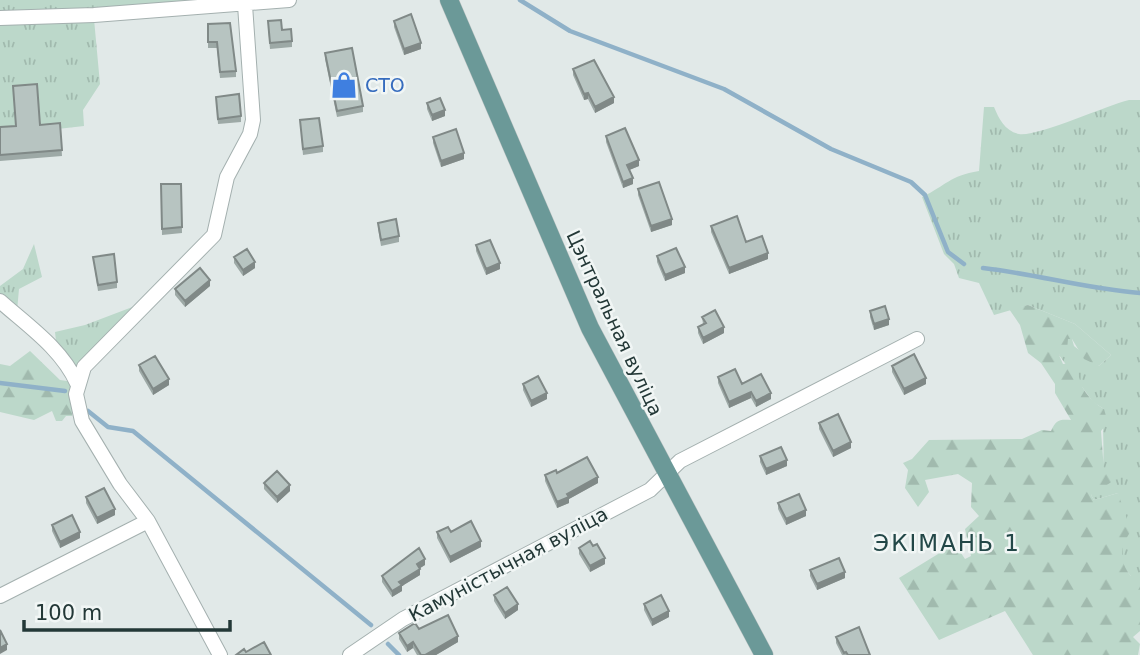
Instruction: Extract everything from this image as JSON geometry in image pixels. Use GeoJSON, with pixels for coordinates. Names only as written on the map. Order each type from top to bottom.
{"type":"FeatureCollection","features":[{"type":"Feature","properties":{"kind":"main road","name":"Цэнтральная вуліца"},"geometry":{"type":"LineString","coordinates":[[449,0],[590,328],[764,655]]}},
{"type":"Feature","properties":{"kind":"street"},"geometry":{"type":"LineString","coordinates":[[0,18],[245,5],[289,0]]}},
{"type":"Feature","properties":{"kind":"street"},"geometry":{"type":"LineString","coordinates":[[220,655],[148,521],[120,484],[82,421],[76,394],[77,383],[91,359],[214,235],[227,177],[250,135],[253,120],[245,5]]}},
{"type":"Feature","properties":{"kind":"street"},"geometry":{"type":"LineString","coordinates":[[0,301],[57,352],[69,366],[77,383]]}},
{"type":"Feature","properties":{"kind":"street","name":"Камуністычная вуліца"},"geometry":{"type":"LineString","coordinates":[[350,655],[403,620],[650,490],[680,461],[917,339]]}},
{"type":"Feature","properties":{"kind":"street"},"geometry":{"type":"LineString","coordinates":[[0,596],[148,521]]}},
{"type":"Feature","properties":{"kind":"green space"},"geometry":{"type":"Polygon","coordinates":[[[0,0],[199,0],[172,5],[0,13],[0,0]]]}},
{"type":"Feature","properties":{"kind":"green space"},"geometry":{"type":"Polygon","coordinates":[[[94,19],[100,84],[83,110],[84,126],[40,131],[14,92],[16,132],[0,133],[0,22],[94,19]]]}},
{"type":"Feature","properties":{"kind":"green space"},"geometry":{"type":"Polygon","coordinates":[[[1129,100],[1140,100],[1140,576],[1131,576],[1122,565],[1118,493],[1094,500],[1091,495],[1097,487],[1103,466],[1104,409],[1093,402],[1059,355],[1068,339],[1072,339],[1074,346],[1099,366],[1111,355],[1075,324],[1028,305],[994,315],[979,283],[959,278],[954,264],[944,254],[922,197],[954,178],[979,171],[984,107],[994,107],[1000,120],[1010,130],[1028,134],[1129,100]]]}},
{"type":"Feature","properties":{"kind":"green space"},"geometry":{"type":"Polygon","coordinates":[[[34,244],[42,277],[19,289],[17,311],[0,295],[0,286],[23,269],[34,244]]]}},
{"type":"Feature","properties":{"kind":"green space"},"geometry":{"type":"Polygon","coordinates":[[[1028,305],[1075,324],[1111,355],[1099,366],[1084,359],[1072,339],[1068,339],[1067,350],[1059,355],[1063,364],[1070,363],[1078,370],[1083,387],[1089,397],[1104,409],[1108,423],[1101,431],[1104,471],[1111,474],[1113,481],[1091,495],[1094,500],[1118,493],[1131,531],[1122,559],[1131,576],[1140,576],[1140,631],[1133,637],[1140,644],[1138,655],[1033,655],[1005,611],[939,640],[899,578],[951,546],[957,547],[965,559],[971,556],[965,529],[979,516],[971,507],[972,483],[958,474],[925,480],[929,492],[918,507],[905,488],[908,470],[903,463],[912,459],[929,440],[1022,439],[1042,430],[1051,431],[1058,421],[1071,420],[1055,393],[1055,384],[1041,363],[1028,353],[1020,325],[1009,309],[1028,305]]]}},
{"type":"Feature","properties":{"kind":"green space"},"geometry":{"type":"Polygon","coordinates":[[[135,306],[74,382],[53,346],[56,341],[55,332],[85,325],[135,306]]]}},
{"type":"Feature","properties":{"kind":"green space"},"geometry":{"type":"Polygon","coordinates":[[[30,351],[60,380],[74,382],[72,416],[56,421],[52,411],[34,420],[0,412],[0,364],[10,366],[30,351]]]}},
{"type":"Feature","properties":{"kind":"building"},"geometry":{"type":"Polygon","coordinates":[[[411,14],[421,43],[404,49],[394,21],[411,14]]]}},
{"type":"Feature","properties":{"kind":"building"},"geometry":{"type":"Polygon","coordinates":[[[281,20],[282,30],[291,29],[292,41],[270,43],[268,21],[281,20]]]}},
{"type":"Feature","properties":{"kind":"building"},"geometry":{"type":"Polygon","coordinates":[[[230,23],[236,71],[220,72],[217,42],[208,42],[208,24],[230,23]]]}},
{"type":"Feature","properties":{"kind":"building","name":"СТО"},"geometry":{"type":"Polygon","coordinates":[[[352,48],[363,106],[337,111],[325,53],[352,48]]]}},
{"type":"Feature","properties":{"kind":"building"},"geometry":{"type":"Polygon","coordinates":[[[594,60],[614,97],[595,107],[588,93],[584,94],[573,69],[594,60]]]}},
{"type":"Feature","properties":{"kind":"building"},"geometry":{"type":"Polygon","coordinates":[[[37,84],[40,125],[60,123],[62,150],[0,155],[0,127],[16,126],[13,86],[37,84]]]}},
{"type":"Feature","properties":{"kind":"building"},"geometry":{"type":"Polygon","coordinates":[[[239,94],[241,116],[218,119],[216,97],[239,94]]]}},
{"type":"Feature","properties":{"kind":"building"},"geometry":{"type":"Polygon","coordinates":[[[440,98],[445,110],[432,115],[427,103],[440,98]]]}},
{"type":"Feature","properties":{"kind":"building"},"geometry":{"type":"Polygon","coordinates":[[[319,118],[323,146],[303,149],[300,120],[319,118]]]}},
{"type":"Feature","properties":{"kind":"building"},"geometry":{"type":"Polygon","coordinates":[[[625,128],[639,160],[627,165],[633,178],[623,182],[606,136],[625,128]]]}},
{"type":"Feature","properties":{"kind":"building"},"geometry":{"type":"Polygon","coordinates":[[[456,129],[464,153],[441,161],[433,137],[456,129]]]}},
{"type":"Feature","properties":{"kind":"building"},"geometry":{"type":"Polygon","coordinates":[[[659,182],[672,219],[651,226],[638,189],[659,182]]]}},
{"type":"Feature","properties":{"kind":"building"},"geometry":{"type":"Polygon","coordinates":[[[161,184],[181,184],[182,227],[162,229],[161,184]]]}},
{"type":"Feature","properties":{"kind":"building"},"geometry":{"type":"Polygon","coordinates":[[[737,216],[746,242],[762,236],[768,253],[729,268],[711,226],[737,216]]]}},
{"type":"Feature","properties":{"kind":"building"},"geometry":{"type":"Polygon","coordinates":[[[396,219],[399,236],[381,240],[378,223],[396,219]]]}},
{"type":"Feature","properties":{"kind":"building"},"geometry":{"type":"Polygon","coordinates":[[[490,240],[500,263],[486,269],[476,245],[490,240]]]}},
{"type":"Feature","properties":{"kind":"building"},"geometry":{"type":"Polygon","coordinates":[[[676,248],[685,267],[665,275],[657,256],[676,248]]]}},
{"type":"Feature","properties":{"kind":"building"},"geometry":{"type":"Polygon","coordinates":[[[247,249],[255,262],[243,270],[234,257],[247,249]]]}},
{"type":"Feature","properties":{"kind":"building"},"geometry":{"type":"Polygon","coordinates":[[[114,254],[117,282],[98,285],[93,257],[114,254]]]}},
{"type":"Feature","properties":{"kind":"building"},"geometry":{"type":"Polygon","coordinates":[[[200,268],[210,280],[185,301],[175,289],[200,268]]]}},
{"type":"Feature","properties":{"kind":"building"},"geometry":{"type":"Polygon","coordinates":[[[885,306],[889,319],[874,324],[870,311],[885,306]]]}},
{"type":"Feature","properties":{"kind":"building"},"geometry":{"type":"Polygon","coordinates":[[[715,310],[724,327],[703,338],[698,327],[706,323],[702,317],[715,310]]]}},
{"type":"Feature","properties":{"kind":"building"},"geometry":{"type":"Polygon","coordinates":[[[914,354],[926,378],[904,389],[892,366],[914,354]]]}},
{"type":"Feature","properties":{"kind":"building"},"geometry":{"type":"Polygon","coordinates":[[[155,356],[169,379],[153,389],[139,365],[155,356]]]}},
{"type":"Feature","properties":{"kind":"building"},"geometry":{"type":"Polygon","coordinates":[[[735,369],[742,384],[761,374],[771,393],[756,401],[751,392],[729,402],[718,377],[735,369]]]}},
{"type":"Feature","properties":{"kind":"building"},"geometry":{"type":"Polygon","coordinates":[[[538,376],[547,393],[531,401],[523,384],[538,376]]]}},
{"type":"Feature","properties":{"kind":"building"},"geometry":{"type":"Polygon","coordinates":[[[838,414],[851,442],[833,451],[819,423],[838,414]]]}},
{"type":"Feature","properties":{"kind":"building"},"geometry":{"type":"Polygon","coordinates":[[[781,447],[787,460],[766,469],[760,456],[781,447]]]}},
{"type":"Feature","properties":{"kind":"building"},"geometry":{"type":"Polygon","coordinates":[[[587,457],[598,477],[557,502],[545,475],[556,470],[557,473],[587,457]]]}},
{"type":"Feature","properties":{"kind":"building"},"geometry":{"type":"Polygon","coordinates":[[[277,471],[290,485],[277,497],[264,483],[277,471]]]}},
{"type":"Feature","properties":{"kind":"building"},"geometry":{"type":"Polygon","coordinates":[[[104,488],[115,509],[97,518],[86,497],[104,488]]]}},
{"type":"Feature","properties":{"kind":"building"},"geometry":{"type":"Polygon","coordinates":[[[799,494],[806,510],[786,519],[778,503],[799,494]]]}},
{"type":"Feature","properties":{"kind":"building"},"geometry":{"type":"Polygon","coordinates":[[[72,515],[80,532],[60,542],[52,525],[72,515]]]}},
{"type":"Feature","properties":{"kind":"building"},"geometry":{"type":"Polygon","coordinates":[[[471,521],[481,541],[450,557],[437,532],[448,527],[451,532],[471,521]]]}},
{"type":"Feature","properties":{"kind":"building"},"geometry":{"type":"Polygon","coordinates":[[[590,541],[593,546],[597,544],[605,558],[590,566],[579,548],[590,541]]]}},
{"type":"Feature","properties":{"kind":"building"},"geometry":{"type":"Polygon","coordinates":[[[419,548],[425,559],[417,564],[420,569],[399,582],[402,585],[392,591],[382,576],[419,548]]]}},
{"type":"Feature","properties":{"kind":"building"},"geometry":{"type":"Polygon","coordinates":[[[839,558],[845,572],[817,584],[810,570],[839,558]]]}},
{"type":"Feature","properties":{"kind":"building"},"geometry":{"type":"Polygon","coordinates":[[[507,587],[518,604],[505,613],[494,595],[507,587]]]}},
{"type":"Feature","properties":{"kind":"building"},"geometry":{"type":"Polygon","coordinates":[[[661,595],[669,611],[652,620],[644,604],[661,595]]]}},
{"type":"Feature","properties":{"kind":"building"},"geometry":{"type":"Polygon","coordinates":[[[448,615],[458,636],[425,655],[421,655],[413,642],[407,646],[399,633],[415,623],[419,629],[448,615]]]}},
{"type":"Feature","properties":{"kind":"building"},"geometry":{"type":"Polygon","coordinates":[[[859,627],[870,655],[848,655],[844,653],[836,637],[859,627]]]}},
{"type":"Feature","properties":{"kind":"building"},"geometry":{"type":"Polygon","coordinates":[[[0,630],[7,644],[0,648],[0,630]]]}},
{"type":"Feature","properties":{"kind":"building"},"geometry":{"type":"Polygon","coordinates":[[[264,642],[271,655],[236,655],[244,649],[246,652],[264,642]]]}},
{"type":"Feature","properties":{"kind":"waterway"},"geometry":{"type":"LineString","coordinates":[[520,0],[570,31],[724,89],[831,149],[911,182],[925,195],[948,252],[964,264]]}},
{"type":"Feature","properties":{"kind":"waterway"},"geometry":{"type":"LineString","coordinates":[[983,268],[1140,293]]}},
{"type":"Feature","properties":{"kind":"waterway"},"geometry":{"type":"LineString","coordinates":[[0,383],[65,391]]}},
{"type":"Feature","properties":{"kind":"waterway"},"geometry":{"type":"LineString","coordinates":[[88,411],[108,427],[133,431],[371,625]]}},
{"type":"Feature","properties":{"kind":"waterway"},"geometry":{"type":"LineString","coordinates":[[388,644],[399,655]]}},
{"type":"Feature","properties":{"kind":"place","name":"СТО"},"geometry":{"type":"Point","coordinates":[344,85]}},
{"type":"Feature","properties":{"kind":"district","name":"ЭКІМАНЬ 1"},"geometry":{"type":"Point","coordinates":[947,543]}}]}
